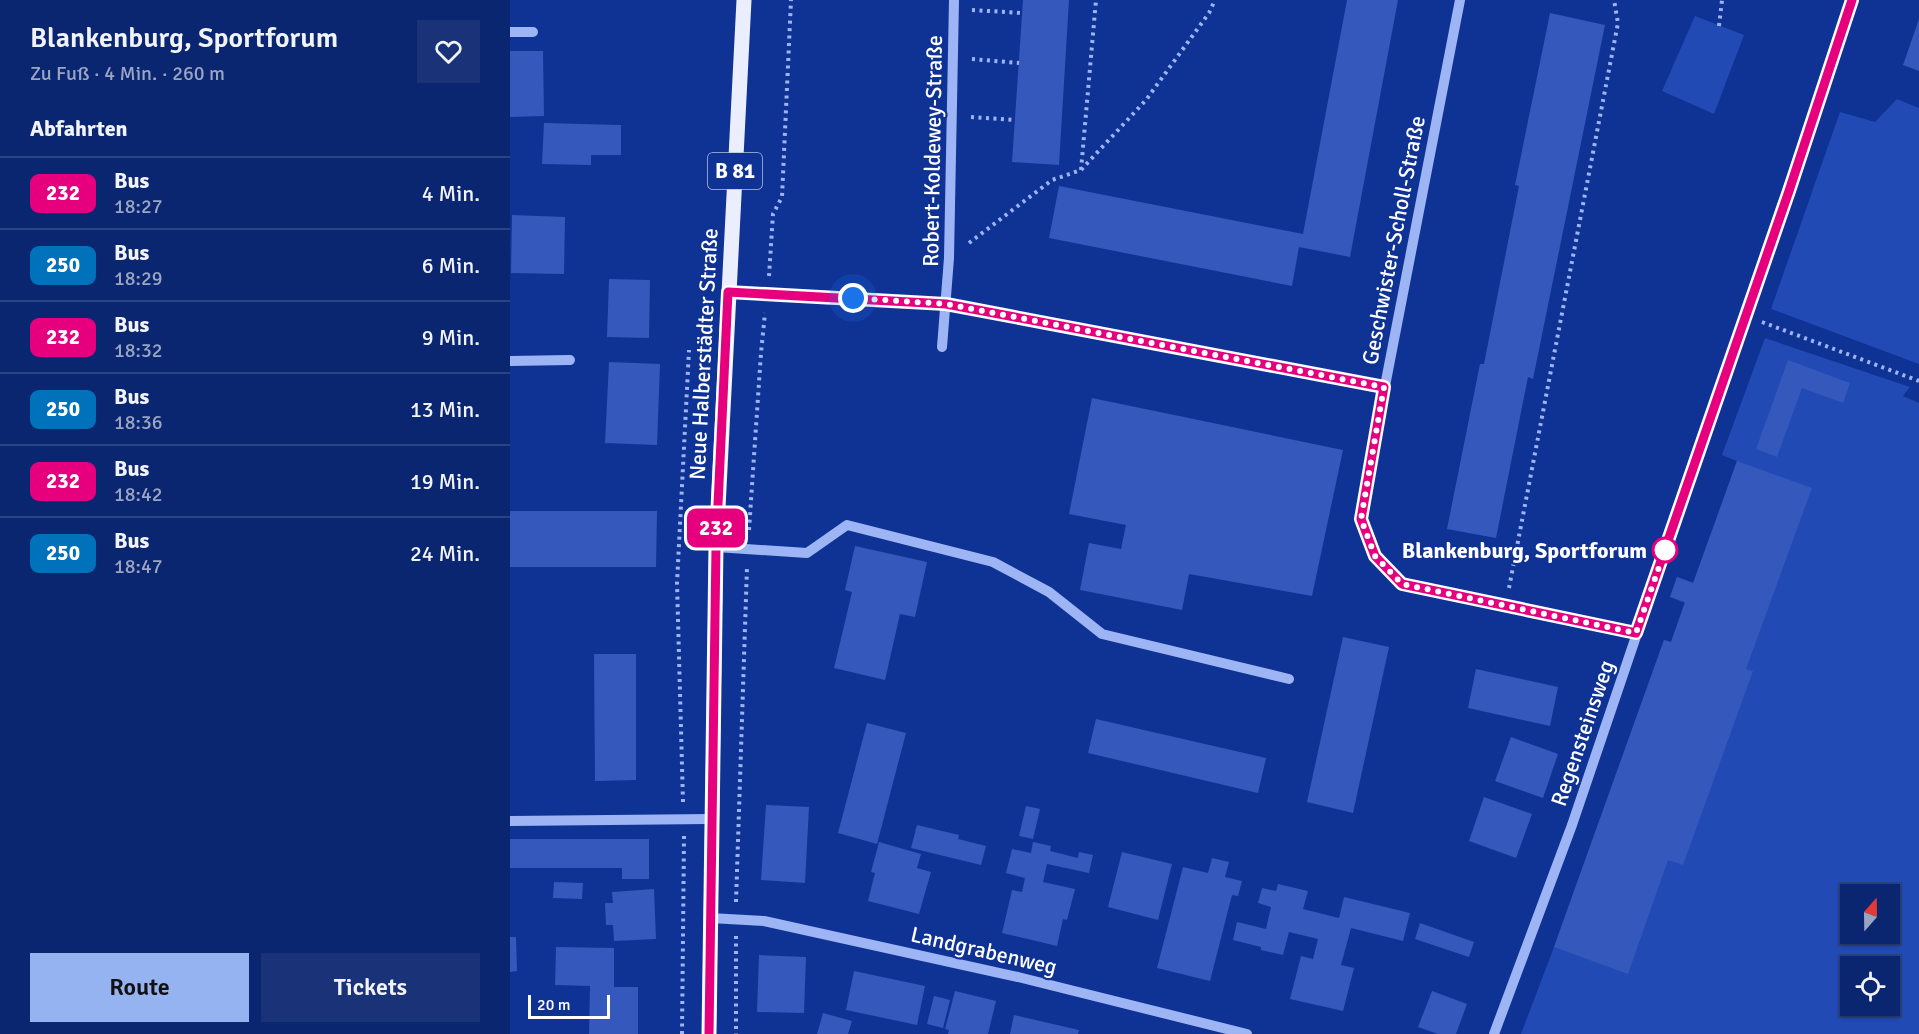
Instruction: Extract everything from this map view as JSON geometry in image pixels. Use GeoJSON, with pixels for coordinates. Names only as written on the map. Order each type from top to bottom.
{"type":"FeatureCollection","features":[{"type":"Feature","properties":{"kind":"main road","name":"Neue Halberstädter Straße"},"geometry":{"type":"LineString","coordinates":[[709,1034],[710,819],[716,547],[744,0]]}},
{"type":"Feature","properties":{"kind":"street","name":"Geschwister-Scholl-Straße"},"geometry":{"type":"LineString","coordinates":[[1460,0],[1384,387],[1361,519],[1375,556],[1402,584],[1636,633]]}},
{"type":"Feature","properties":{"kind":"street","name":"Regensteinsweg"},"geometry":{"type":"LineString","coordinates":[[1494,1034],[1572,825],[1852,0]]}},
{"type":"Feature","properties":{"kind":"street","name":"Robert-Koldewey-Straße"},"geometry":{"type":"LineString","coordinates":[[942,347],[949,258],[954,5]]}},
{"type":"Feature","properties":{"kind":"street"},"geometry":{"type":"LineString","coordinates":[[510,32],[533,32]]}},
{"type":"Feature","properties":{"kind":"street"},"geometry":{"type":"LineString","coordinates":[[728,292],[946,304],[1384,387]]}},
{"type":"Feature","properties":{"kind":"street"},"geometry":{"type":"LineString","coordinates":[[510,360],[570,360]]}},
{"type":"Feature","properties":{"kind":"street"},"geometry":{"type":"LineString","coordinates":[[716,547],[807,553],[847,525],[993,562],[1049,592],[1102,634],[1288,679]]}},
{"type":"Feature","properties":{"kind":"street"},"geometry":{"type":"LineString","coordinates":[[510,821],[710,819]]}},
{"type":"Feature","properties":{"kind":"street","name":"Landgrabenweg"},"geometry":{"type":"LineString","coordinates":[[710,918],[764,921],[1018,977],[1247,1034]]}},
{"type":"Feature","properties":{"kind":"path"},"geometry":{"type":"LineString","coordinates":[[736,1034],[735,890],[748,549],[773,214],[782,197],[791,0]]}},
{"type":"Feature","properties":{"kind":"path"},"geometry":{"type":"LineString","coordinates":[[1082,171],[1096,0]]}},
{"type":"Feature","properties":{"kind":"path"},"geometry":{"type":"LineString","coordinates":[[949,258],[1052,180],[1082,171],[1146,100],[1209,13],[1215,0]]}},
{"type":"Feature","properties":{"kind":"path"},"geometry":{"type":"LineString","coordinates":[[1506,607],[1618,23],[1614,0]]}},
{"type":"Feature","properties":{"kind":"path"},"geometry":{"type":"LineString","coordinates":[[1719,26],[1722,0]]}},
{"type":"Feature","properties":{"kind":"path"},"geometry":{"type":"LineString","coordinates":[[954,5],[1022,12]]}},
{"type":"Feature","properties":{"kind":"path"},"geometry":{"type":"LineString","coordinates":[[954,58],[1019,63]]}},
{"type":"Feature","properties":{"kind":"path"},"geometry":{"type":"LineString","coordinates":[[952,116],[1015,120]]}},
{"type":"Feature","properties":{"kind":"path"},"geometry":{"type":"LineString","coordinates":[[1745,315],[1919,381]]}},
{"type":"Feature","properties":{"kind":"path"},"geometry":{"type":"LineString","coordinates":[[682,1034],[684,820],[677,583],[689,350]]}},
{"type":"Feature","properties":{"kind":"shaded area"},"geometry":{"type":"Polygon","coordinates":[[[1695,16],[1744,35],[1714,114],[1662,91],[1695,16]]]}},
{"type":"Feature","properties":{"kind":"shaded area"},"geometry":{"type":"Polygon","coordinates":[[[1897,99],[1919,108],[1919,364],[1771,309],[1840,112],[1875,122],[1897,99]]]}},
{"type":"Feature","properties":{"kind":"shaded area"},"geometry":{"type":"Polygon","coordinates":[[[1765,338],[1910,387],[1903,396],[1919,403],[1919,1034],[1521,1034],[1664,640],[1671,642],[1685,603],[1670,597],[1677,577],[1694,583],[1737,461],[1722,455],[1765,338]]]}},
{"type":"Feature","properties":{"kind":"building"},"geometry":{"type":"Polygon","coordinates":[[[1023,0],[1069,0],[1059,165],[1012,162],[1023,0]]]}},
{"type":"Feature","properties":{"kind":"building"},"geometry":{"type":"Polygon","coordinates":[[[1347,0],[1398,0],[1350,257],[1299,247],[1292,286],[1049,238],[1059,186],[1303,234],[1347,0]]]}},
{"type":"Feature","properties":{"kind":"building"},"geometry":{"type":"Polygon","coordinates":[[[1550,13],[1605,25],[1533,379],[1528,377],[1496,538],[1447,529],[1480,364],[1484,364],[1519,186],[1515,185],[1550,13]]]}},
{"type":"Feature","properties":{"kind":"building"},"geometry":{"type":"Polygon","coordinates":[[[1919,19],[1919,71],[1903,65],[1919,19]]]}},
{"type":"Feature","properties":{"kind":"building"},"geometry":{"type":"Polygon","coordinates":[[[510,51],[543,51],[544,116],[510,117],[510,51]]]}},
{"type":"Feature","properties":{"kind":"building"},"geometry":{"type":"Polygon","coordinates":[[[544,123],[621,125],[621,155],[591,155],[591,165],[542,164],[544,123]]]}},
{"type":"Feature","properties":{"kind":"building"},"geometry":{"type":"Polygon","coordinates":[[[512,215],[565,217],[564,274],[511,273],[512,215]]]}},
{"type":"Feature","properties":{"kind":"building"},"geometry":{"type":"Polygon","coordinates":[[[609,279],[650,280],[649,338],[607,337],[609,279]]]}},
{"type":"Feature","properties":{"kind":"building"},"geometry":{"type":"Polygon","coordinates":[[[1788,360],[1850,383],[1843,403],[1802,388],[1777,457],[1756,449],[1788,360]]]}},
{"type":"Feature","properties":{"kind":"building"},"geometry":{"type":"Polygon","coordinates":[[[609,362],[660,364],[657,445],[605,443],[609,362]]]}},
{"type":"Feature","properties":{"kind":"building"},"geometry":{"type":"Polygon","coordinates":[[[1092,398],[1343,450],[1312,596],[1189,574],[1182,610],[1080,590],[1089,543],[1121,549],[1126,525],[1069,514],[1092,398]]]}},
{"type":"Feature","properties":{"kind":"building"},"geometry":{"type":"Polygon","coordinates":[[[1737,461],[1812,488],[1746,669],[1753,671],[1683,865],[1668,860],[1628,974],[1554,947],[1664,640],[1671,642],[1685,602],[1670,597],[1677,577],[1693,583],[1737,461]]]}},
{"type":"Feature","properties":{"kind":"building"},"geometry":{"type":"Polygon","coordinates":[[[510,511],[657,511],[656,567],[510,567],[510,511]]]}},
{"type":"Feature","properties":{"kind":"building"},"geometry":{"type":"Polygon","coordinates":[[[855,546],[927,562],[915,617],[900,614],[885,680],[834,668],[852,592],[845,590],[855,546]]]}},
{"type":"Feature","properties":{"kind":"building"},"geometry":{"type":"Polygon","coordinates":[[[1343,637],[1389,647],[1353,813],[1307,802],[1343,637]]]}},
{"type":"Feature","properties":{"kind":"building"},"geometry":{"type":"Polygon","coordinates":[[[594,654],[636,654],[636,780],[595,781],[594,654]]]}},
{"type":"Feature","properties":{"kind":"building"},"geometry":{"type":"Polygon","coordinates":[[[1476,669],[1558,687],[1550,726],[1468,708],[1476,669]]]}},
{"type":"Feature","properties":{"kind":"building"},"geometry":{"type":"Polygon","coordinates":[[[1096,719],[1266,758],[1258,793],[1088,753],[1096,719]]]}},
{"type":"Feature","properties":{"kind":"building"},"geometry":{"type":"Polygon","coordinates":[[[867,723],[906,733],[877,844],[838,833],[867,723]]]}},
{"type":"Feature","properties":{"kind":"building"},"geometry":{"type":"Polygon","coordinates":[[[1511,737],[1558,754],[1543,798],[1495,781],[1511,737]]]}},
{"type":"Feature","properties":{"kind":"building"},"geometry":{"type":"Polygon","coordinates":[[[1484,797],[1532,814],[1516,858],[1469,841],[1484,797]]]}},
{"type":"Feature","properties":{"kind":"building"},"geometry":{"type":"Polygon","coordinates":[[[766,805],[809,807],[805,883],[761,880],[766,805]]]}},
{"type":"Feature","properties":{"kind":"building"},"geometry":{"type":"Polygon","coordinates":[[[1026,806],[1040,809],[1033,839],[1019,836],[1026,806]]]}},
{"type":"Feature","properties":{"kind":"building"},"geometry":{"type":"Polygon","coordinates":[[[917,825],[959,835],[958,839],[986,846],[981,865],[911,848],[917,825]]]}},
{"type":"Feature","properties":{"kind":"building"},"geometry":{"type":"Polygon","coordinates":[[[510,839],[649,839],[649,879],[622,879],[622,868],[510,868],[510,839]]]}},
{"type":"Feature","properties":{"kind":"building"},"geometry":{"type":"Polygon","coordinates":[[[879,842],[921,854],[917,868],[931,872],[919,914],[868,901],[875,873],[871,872],[879,842]]]}},
{"type":"Feature","properties":{"kind":"building"},"geometry":{"type":"Polygon","coordinates":[[[1033,842],[1051,846],[1050,851],[1078,858],[1079,852],[1093,855],[1089,873],[1047,864],[1043,882],[1075,889],[1067,920],[1063,919],[1057,946],[1002,933],[1012,890],[1022,892],[1025,878],[1006,873],[1012,849],[1031,853],[1033,842]]]}},
{"type":"Feature","properties":{"kind":"building"},"geometry":{"type":"Polygon","coordinates":[[[1122,852],[1172,864],[1158,920],[1108,907],[1122,852]]]}},
{"type":"Feature","properties":{"kind":"building"},"geometry":{"type":"Polygon","coordinates":[[[1212,858],[1229,862],[1225,877],[1242,881],[1238,896],[1232,895],[1210,981],[1157,968],[1183,867],[1208,873],[1212,858]]]}},
{"type":"Feature","properties":{"kind":"building"},"geometry":{"type":"Polygon","coordinates":[[[554,882],[583,883],[582,899],[553,898],[554,882]]]}},
{"type":"Feature","properties":{"kind":"building"},"geometry":{"type":"Polygon","coordinates":[[[1278,884],[1308,891],[1303,909],[1339,918],[1344,897],[1410,913],[1403,941],[1351,928],[1341,965],[1354,968],[1343,1011],[1290,999],[1301,956],[1313,959],[1318,939],[1289,932],[1283,955],[1233,940],[1237,922],[1266,929],[1271,907],[1258,903],[1262,888],[1276,891],[1278,884]]]}},
{"type":"Feature","properties":{"kind":"building"},"geometry":{"type":"Polygon","coordinates":[[[654,889],[656,939],[614,941],[613,925],[606,925],[605,903],[613,903],[612,892],[654,889]]]}},
{"type":"Feature","properties":{"kind":"building"},"geometry":{"type":"Polygon","coordinates":[[[1420,923],[1474,942],[1469,957],[1415,939],[1420,923]]]}},
{"type":"Feature","properties":{"kind":"building"},"geometry":{"type":"Polygon","coordinates":[[[510,937],[516,937],[517,971],[510,972],[510,937]]]}},
{"type":"Feature","properties":{"kind":"building"},"geometry":{"type":"Polygon","coordinates":[[[556,947],[614,948],[614,987],[638,987],[638,1034],[589,1034],[590,986],[555,985],[556,947]]]}},
{"type":"Feature","properties":{"kind":"building"},"geometry":{"type":"Polygon","coordinates":[[[759,955],[806,957],[804,1013],[757,1012],[759,955]]]}},
{"type":"Feature","properties":{"kind":"building"},"geometry":{"type":"Polygon","coordinates":[[[854,971],[925,986],[917,1025],[846,1010],[854,971]]]}},
{"type":"Feature","properties":{"kind":"building"},"geometry":{"type":"Polygon","coordinates":[[[955,991],[996,1001],[988,1034],[948,1034],[949,1030],[945,1029],[955,991]]]}},
{"type":"Feature","properties":{"kind":"building"},"geometry":{"type":"Polygon","coordinates":[[[1432,991],[1467,1004],[1456,1034],[1438,1034],[1418,1027],[1432,991]]]}},
{"type":"Feature","properties":{"kind":"building"},"geometry":{"type":"Polygon","coordinates":[[[934,996],[950,1000],[943,1028],[927,1024],[934,996]]]}},
{"type":"Feature","properties":{"kind":"building"},"geometry":{"type":"Polygon","coordinates":[[[823,1013],[852,1021],[848,1034],[817,1034],[823,1013]]]}},
{"type":"Feature","properties":{"kind":"building"},"geometry":{"type":"Polygon","coordinates":[[[1014,1015],[1079,1030],[1078,1034],[1010,1034],[1014,1015]]]}},
{"type":"Feature","properties":{"kind":"bus line","name":"232"},"geometry":{"type":"LineString","coordinates":[[709,1034],[710,819],[716,547],[728,292],[946,304],[1384,387],[1361,519],[1375,556],[1402,584],[1636,633],[1789,191],[1852,0]]}},
{"type":"Feature","properties":{"kind":"place","name":"Blankenburg, Sportforum"},"geometry":{"type":"Point","coordinates":[1665,550]}},
{"type":"Feature","properties":{"kind":"route"},"geometry":{"type":"LineString","coordinates":[[853,298],[946,304],[1384,387],[1361,519],[1375,556],[1402,584],[1636,633],[1665,550]]}}]}
